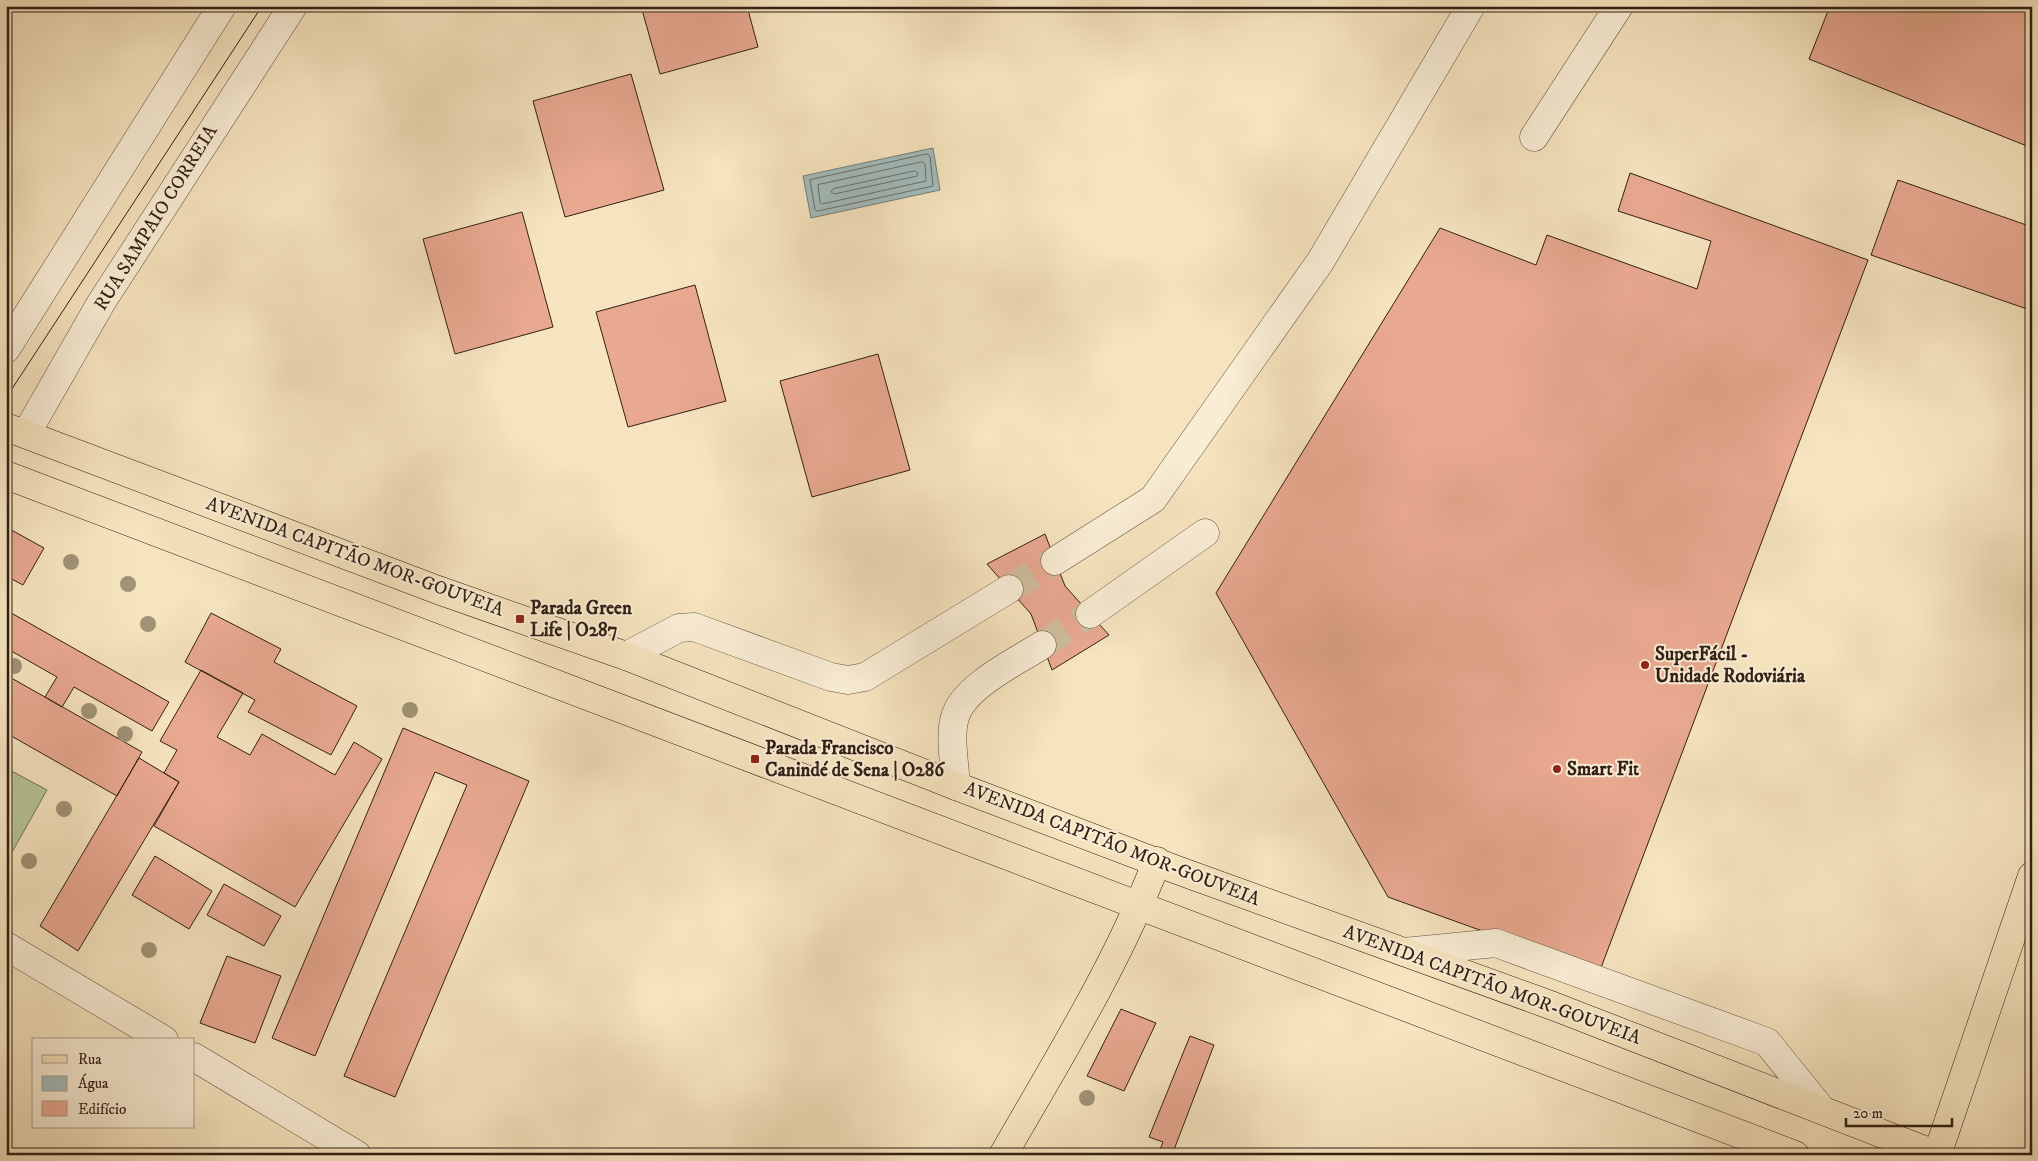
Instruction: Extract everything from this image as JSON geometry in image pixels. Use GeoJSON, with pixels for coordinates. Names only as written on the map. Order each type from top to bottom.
{"type":"FeatureCollection","features":[{"type":"Feature","properties":{"kind":"main road","name":"AVENIDA CAPITÃO MOR-GOUVEIA"},"geometry":{"type":"LineString","coordinates":[[16,430],[429,586],[626,656],[956,786],[1562,1010],[1937,1155]]}},
{"type":"Feature","properties":{"kind":"main road"},"geometry":{"type":"LineString","coordinates":[[6,476],[1795,1155]]}},
{"type":"Feature","properties":{"kind":"main road"},"geometry":{"type":"LineString","coordinates":[[1003,1155],[1111,966],[1140,906],[1157,861]]}},
{"type":"Feature","properties":{"kind":"main road"},"geometry":{"type":"LineString","coordinates":[[1937,1155],[2032,876]]}},
{"type":"Feature","properties":{"kind":"street"},"geometry":{"type":"LineString","coordinates":[[6,349],[222,6]]}},
{"type":"Feature","properties":{"kind":"street","name":"RUA SAMPAIO CORREIA"},"geometry":{"type":"LineString","coordinates":[[16,430],[106,295],[293,6]]}},
{"type":"Feature","properties":{"kind":"street"},"geometry":{"type":"LineString","coordinates":[[1055,561],[1153,499],[1320,262],[1471,6]]}},
{"type":"Feature","properties":{"kind":"street"},"geometry":{"type":"LineString","coordinates":[[1534,137],[1619,6]]}},
{"type":"Feature","properties":{"kind":"street"},"geometry":{"type":"LineString","coordinates":[[1090,614],[1205,534]]}},
{"type":"Feature","properties":{"kind":"street"},"geometry":{"type":"LineString","coordinates":[[626,656],[679,628],[694,626],[831,678],[848,680],[865,678],[1010,589]]}},
{"type":"Feature","properties":{"kind":"street"},"geometry":{"type":"LineString","coordinates":[[956,786],[953,732],[954,718],[961,703],[972,690],[1042,645]]}},
{"type":"Feature","properties":{"kind":"street"},"geometry":{"type":"LineString","coordinates":[[1404,952],[1496,943],[1621,985],[1767,1042],[1822,1110]]}},
{"type":"Feature","properties":{"kind":"street"},"geometry":{"type":"LineString","coordinates":[[6,946],[161,1038]]}},
{"type":"Feature","properties":{"kind":"street"},"geometry":{"type":"LineString","coordinates":[[195,1058],[349,1153]]}},
{"type":"Feature","properties":{"kind":"green space"},"geometry":{"type":"Polygon","coordinates":[[[6,768],[47,790],[6,863],[6,768]]]}},
{"type":"Feature","properties":{"kind":"water"},"geometry":{"type":"Polygon","coordinates":[[[933,148],[940,190],[811,218],[803,176],[933,148]]]}},
{"type":"Feature","properties":{"kind":"building"},"geometry":{"type":"Polygon","coordinates":[[[641,6],[747,6],[758,47],[660,74],[641,6]]]}},
{"type":"Feature","properties":{"kind":"building"},"geometry":{"type":"Polygon","coordinates":[[[1830,6],[2032,6],[2032,148],[1809,59],[1830,6]]]}},
{"type":"Feature","properties":{"kind":"building"},"geometry":{"type":"Polygon","coordinates":[[[631,74],[664,190],[565,217],[533,101],[631,74]]]}},
{"type":"Feature","properties":{"kind":"building"},"geometry":{"type":"Polygon","coordinates":[[[1630,173],[1868,260],[1599,973],[1388,897],[1216,593],[1440,228],[1536,265],[1547,235],[1697,289],[1711,241],[1618,211],[1630,173]]]}},
{"type":"Feature","properties":{"kind":"building"},"geometry":{"type":"Polygon","coordinates":[[[1898,180],[2032,227],[2032,295],[2027,309],[1871,255],[1898,180]]]}},
{"type":"Feature","properties":{"kind":"building"},"geometry":{"type":"Polygon","coordinates":[[[522,212],[553,327],[455,354],[423,239],[522,212]]]}},
{"type":"Feature","properties":{"kind":"building"},"geometry":{"type":"Polygon","coordinates":[[[695,285],[726,401],[628,427],[596,312],[695,285]]]}},
{"type":"Feature","properties":{"kind":"building"},"geometry":{"type":"Polygon","coordinates":[[[878,354],[910,470],[812,497],[780,381],[878,354]]]}},
{"type":"Feature","properties":{"kind":"building"},"geometry":{"type":"Polygon","coordinates":[[[6,527],[44,548],[23,585],[6,576],[6,527]]]}},
{"type":"Feature","properties":{"kind":"building"},"geometry":{"type":"Polygon","coordinates":[[[1045,534],[1065,586],[1109,635],[1052,670],[1031,614],[987,564],[1045,534]]]}},
{"type":"Feature","properties":{"kind":"building"},"geometry":{"type":"Polygon","coordinates":[[[6,610],[169,702],[152,731],[74,687],[62,707],[45,697],[57,677],[6,648],[6,610]]]}},
{"type":"Feature","properties":{"kind":"building"},"geometry":{"type":"Polygon","coordinates":[[[211,613],[281,649],[274,662],[357,706],[331,755],[248,712],[255,700],[185,662],[211,613]]]}},
{"type":"Feature","properties":{"kind":"building"},"geometry":{"type":"Polygon","coordinates":[[[201,670],[243,693],[217,737],[250,755],[262,734],[335,775],[354,742],[382,759],[295,907],[154,826],[179,782],[164,773],[177,750],[160,741],[201,670]]]}},
{"type":"Feature","properties":{"kind":"building"},"geometry":{"type":"Polygon","coordinates":[[[6,675],[142,752],[117,796],[6,733],[6,675]]]}},
{"type":"Feature","properties":{"kind":"building"},"geometry":{"type":"Polygon","coordinates":[[[403,728],[529,781],[395,1097],[344,1076],[467,785],[435,772],[315,1056],[272,1038],[403,728]]]}},
{"type":"Feature","properties":{"kind":"building"},"geometry":{"type":"Polygon","coordinates":[[[139,758],[179,782],[78,951],[40,926],[139,758]]]}},
{"type":"Feature","properties":{"kind":"building"},"geometry":{"type":"Polygon","coordinates":[[[155,856],[212,891],[189,929],[132,895],[155,856]]]}},
{"type":"Feature","properties":{"kind":"building"},"geometry":{"type":"Polygon","coordinates":[[[224,884],[281,916],[264,946],[207,915],[224,884]]]}},
{"type":"Feature","properties":{"kind":"building"},"geometry":{"type":"Polygon","coordinates":[[[227,956],[281,976],[255,1043],[200,1023],[227,956]]]}},
{"type":"Feature","properties":{"kind":"building"},"geometry":{"type":"Polygon","coordinates":[[[1121,1009],[1156,1023],[1124,1091],[1087,1076],[1121,1009]]]}},
{"type":"Feature","properties":{"kind":"building"},"geometry":{"type":"Polygon","coordinates":[[[1190,1036],[1214,1045],[1172,1155],[1158,1155],[1163,1142],[1149,1137],[1190,1036]]]}},
{"type":"Feature","properties":{"kind":"building"},"geometry":{"type":"Polygon","coordinates":[[[1087,1149],[1102,1155],[1085,1155],[1087,1149]]]}},
{"type":"Feature","properties":{"kind":"tunnel"},"geometry":{"type":"LineString","coordinates":[[1009,589],[1055,561]]}},
{"type":"Feature","properties":{"kind":"tunnel"},"geometry":{"type":"LineString","coordinates":[[1042,645],[1090,614]]}},
{"type":"Feature","properties":{"kind":"tram line"},"geometry":{"type":"LineString","coordinates":[[6,398],[262,6]]}},
{"type":"Feature","properties":{"kind":"place","name":"Parada Green Life | O287"},"geometry":{"type":"Point","coordinates":[520,619]}},
{"type":"Feature","properties":{"kind":"place","name":"SuperFácil - Unidade Rodoviária"},"geometry":{"type":"Point","coordinates":[1645,665]}},
{"type":"Feature","properties":{"kind":"place","name":"Parada Francisco Canindé de Sena | O286"},"geometry":{"type":"Point","coordinates":[755,759]}},
{"type":"Feature","properties":{"kind":"place","name":"Smart Fit"},"geometry":{"type":"Point","coordinates":[1557,769]}}]}
